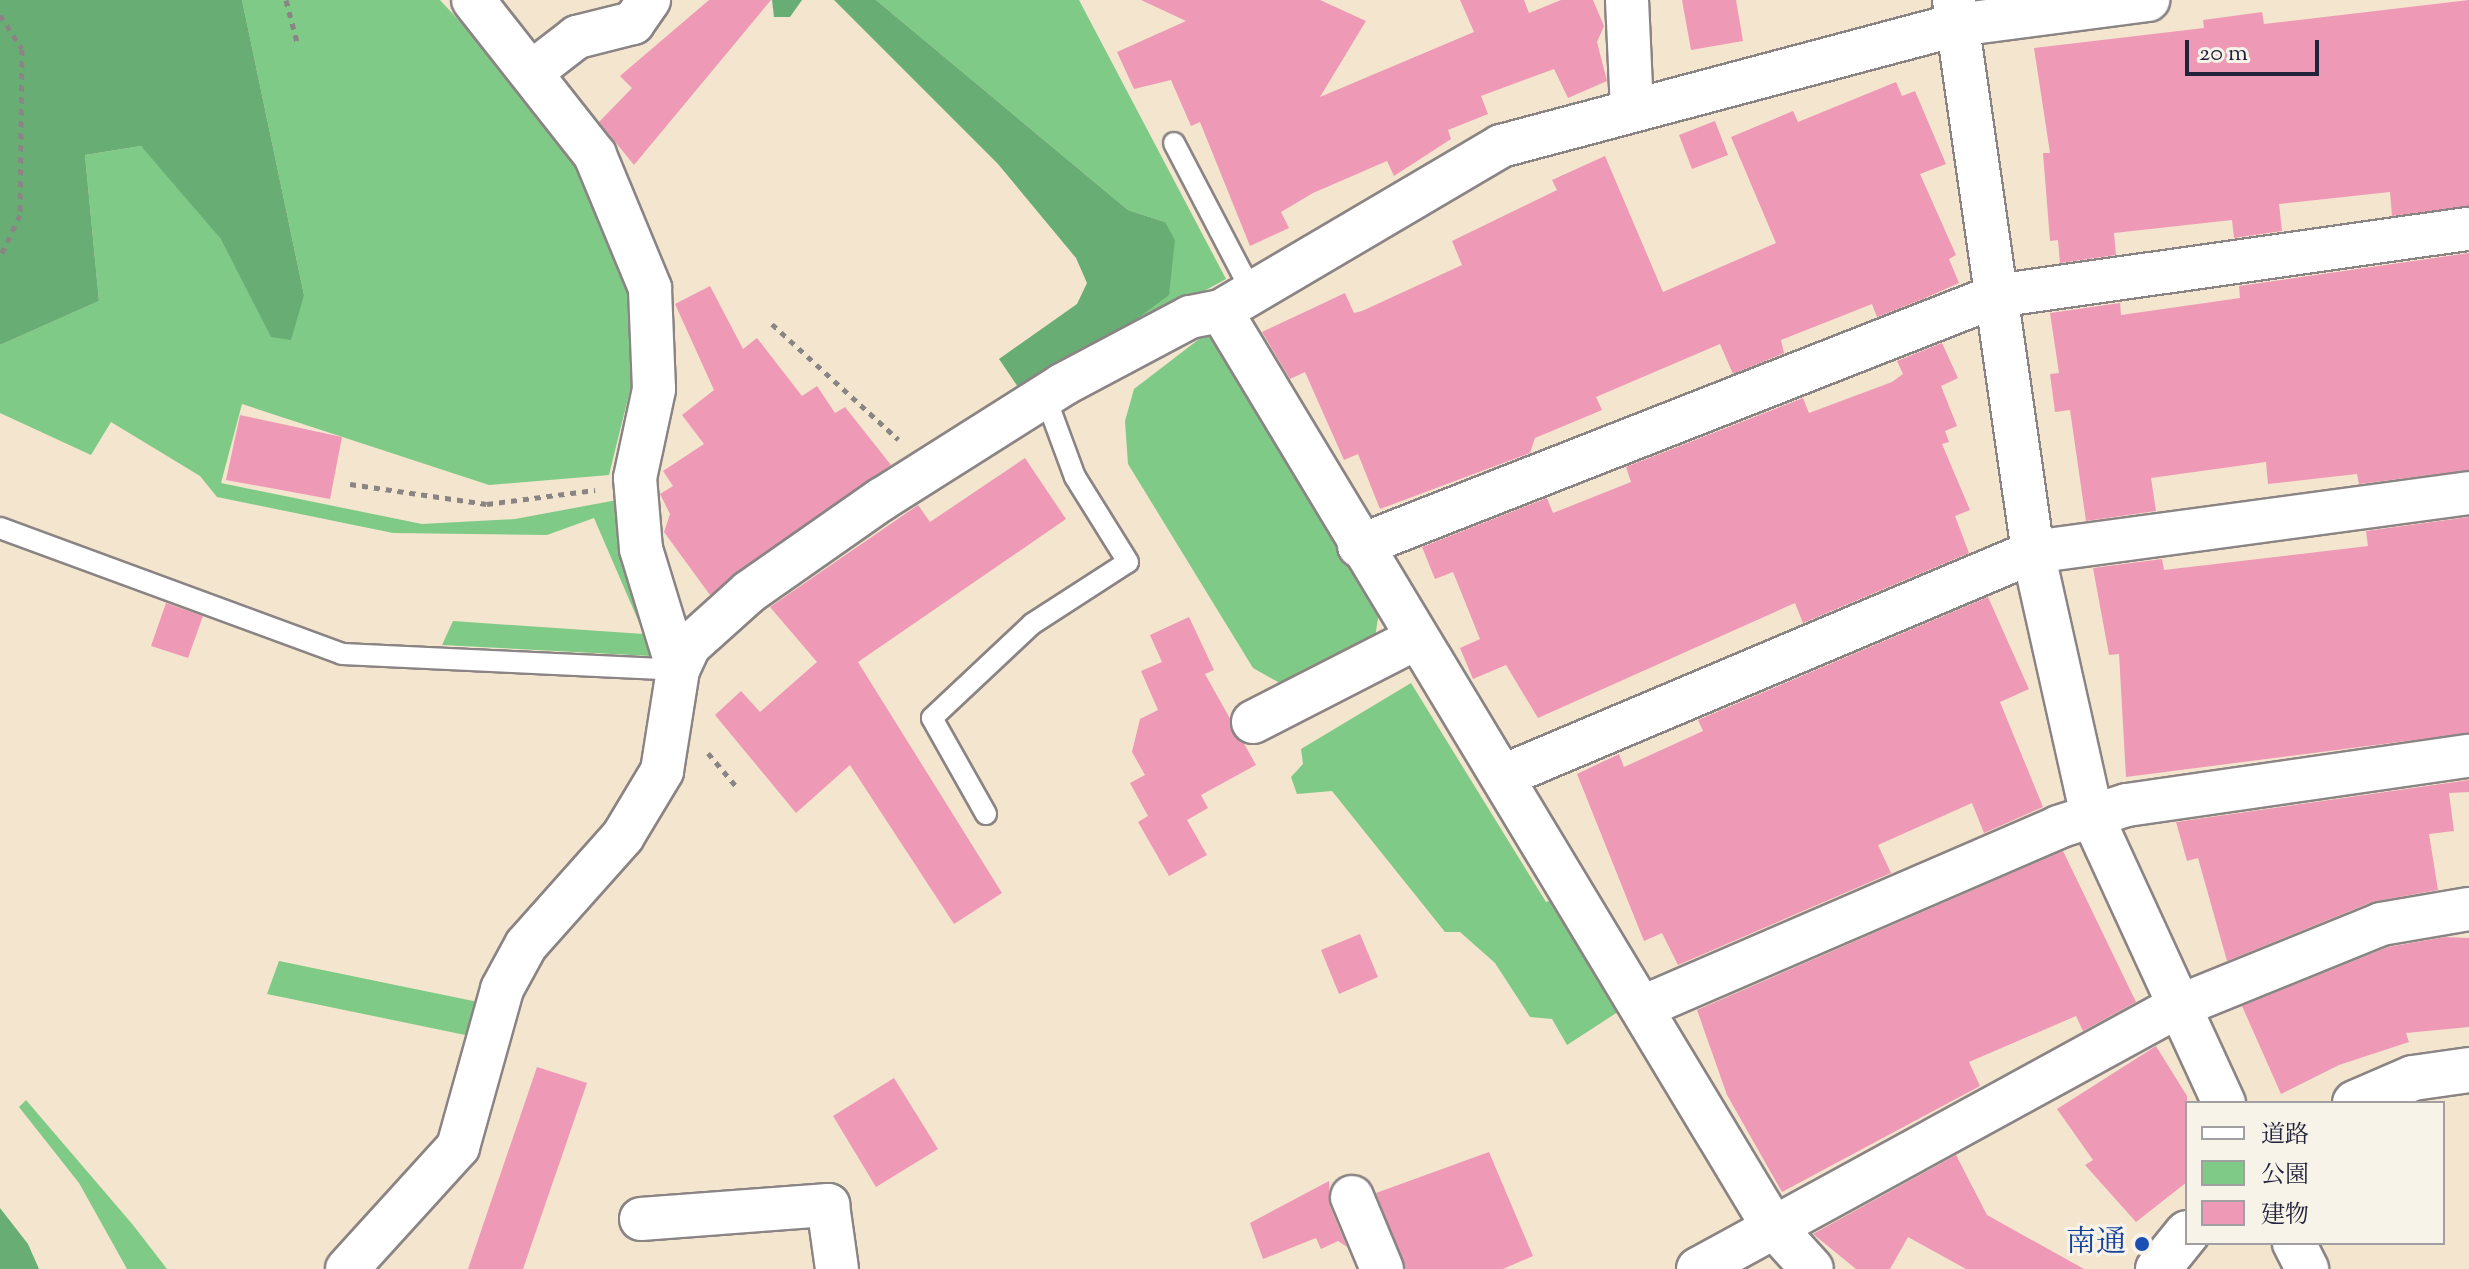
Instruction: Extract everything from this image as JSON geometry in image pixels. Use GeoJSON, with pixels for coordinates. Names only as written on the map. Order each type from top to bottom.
{"type":"FeatureCollection","features":[{"type":"Feature","properties":{"kind":"street"},"geometry":{"type":"LineString","coordinates":[[473,0],[533,71],[595,155],[650,288],[654,389],[636,493],[641,549],[678,670]]}},
{"type":"Feature","properties":{"kind":"street"},"geometry":{"type":"LineString","coordinates":[[533,71],[577,37],[633,23],[649,0]]}},
{"type":"Feature","properties":{"kind":"street"},"geometry":{"type":"LineString","coordinates":[[1627,0],[1632,109]]}},
{"type":"Feature","properties":{"kind":"street"},"geometry":{"type":"LineString","coordinates":[[347,1269],[458,1147],[502,989],[526,945],[623,836],[662,771],[678,670],[689,646],[749,592],[921,474],[1045,396],[1190,317],[1237,301],[1501,146],[1956,13],[2148,0]]}},
{"type":"Feature","properties":{"kind":"street"},"geometry":{"type":"LineString","coordinates":[[1956,13],[2033,552],[2092,816],[2177,1007],[2223,1101]]}},
{"type":"Feature","properties":{"kind":"street"},"geometry":{"type":"LineString","coordinates":[[1359,546],[1996,296],[2469,229]]}},
{"type":"Feature","properties":{"kind":"street"},"geometry":{"type":"LineString","coordinates":[[1237,301],[1359,546],[1503,776],[1772,1225],[1812,1269]]}},
{"type":"Feature","properties":{"kind":"street"},"geometry":{"type":"LineString","coordinates":[[1503,776],[2033,552],[2469,493]]}},
{"type":"Feature","properties":{"kind":"street"},"geometry":{"type":"LineString","coordinates":[[1253,722],[1417,638]]}},
{"type":"Feature","properties":{"kind":"street"},"geometry":{"type":"LineString","coordinates":[[1643,1007],[2092,816],[2469,756]]}},
{"type":"Feature","properties":{"kind":"street"},"geometry":{"type":"LineString","coordinates":[[1698,1269],[1772,1225],[2177,1007],[2381,924],[2469,909]]}},
{"type":"Feature","properties":{"kind":"street"},"geometry":{"type":"LineString","coordinates":[[2360,1101],[2413,1078],[2469,1070]]}},
{"type":"Feature","properties":{"kind":"street"},"geometry":{"type":"LineString","coordinates":[[1352,1197],[1382,1269]]}},
{"type":"Feature","properties":{"kind":"street"},"geometry":{"type":"LineString","coordinates":[[641,1219],[828,1205],[837,1269]]}},
{"type":"Feature","properties":{"kind":"street"},"geometry":{"type":"LineString","coordinates":[[2158,1269],[2185,1235]]}},
{"type":"Feature","properties":{"kind":"street"},"geometry":{"type":"LineString","coordinates":[[2295,1245],[2307,1269]]}},
{"type":"Feature","properties":{"kind":"lane"},"geometry":{"type":"LineString","coordinates":[[1174,143],[1237,301]]}},
{"type":"Feature","properties":{"kind":"lane"},"geometry":{"type":"LineString","coordinates":[[986,814],[932,718],[1032,624],[1128,562],[1075,477],[1045,396]]}},
{"type":"Feature","properties":{"kind":"lane"},"geometry":{"type":"LineString","coordinates":[[0,528],[342,654],[678,670]]}},
{"type":"Feature","properties":{"kind":"path"},"geometry":{"type":"LineString","coordinates":[[286,0],[297,42]]}},
{"type":"Feature","properties":{"kind":"path"},"geometry":{"type":"LineString","coordinates":[[0,15],[22,49],[20,215],[0,257]]}},
{"type":"Feature","properties":{"kind":"path"},"geometry":{"type":"LineString","coordinates":[[772,324],[882,418],[921,474]]}},
{"type":"Feature","properties":{"kind":"path"},"geometry":{"type":"LineString","coordinates":[[350,484],[487,504],[612,488]]}},
{"type":"Feature","properties":{"kind":"green space"},"geometry":{"type":"Polygon","coordinates":[[[0,0],[242,0],[304,295],[291,340],[271,337],[220,238],[141,146],[85,155],[99,301],[0,345],[0,0]]]}},
{"type":"Feature","properties":{"kind":"green space"},"geometry":{"type":"Polygon","coordinates":[[[242,0],[440,0],[559,128],[599,195],[603,233],[629,297],[636,366],[609,475],[489,485],[242,404],[221,483],[422,524],[515,519],[617,500],[653,636],[651,656],[442,645],[453,621],[644,634],[594,518],[547,535],[393,533],[217,497],[200,476],[111,422],[91,455],[0,413],[0,345],[99,301],[85,155],[141,146],[177,180],[220,238],[271,336],[304,295],[242,0]]]}},
{"type":"Feature","properties":{"kind":"green space"},"geometry":{"type":"Polygon","coordinates":[[[772,0],[802,0],[790,17],[774,17],[772,0]]]}},
{"type":"Feature","properties":{"kind":"green space"},"geometry":{"type":"Polygon","coordinates":[[[834,0],[876,0],[1128,210],[1165,222],[1175,240],[1169,295],[1091,353],[1020,390],[999,359],[1077,304],[1087,283],[1076,258],[998,164],[834,0]]]}},
{"type":"Feature","properties":{"kind":"green space"},"geometry":{"type":"Polygon","coordinates":[[[876,0],[1079,0],[1226,279],[1091,353],[1165,222],[1128,210],[876,0]]]}},
{"type":"Feature","properties":{"kind":"green space"},"geometry":{"type":"Polygon","coordinates":[[[1207,333],[1379,611],[1375,638],[1285,686],[1253,668],[1128,464],[1125,421],[1134,389],[1207,333]]]}},
{"type":"Feature","properties":{"kind":"green space"},"geometry":{"type":"Polygon","coordinates":[[[1411,683],[1546,902],[1557,898],[1624,1008],[1567,1045],[1552,1019],[1530,1017],[1495,963],[1460,932],[1445,932],[1332,791],[1297,794],[1291,777],[1303,764],[1301,749],[1411,683]]]}},
{"type":"Feature","properties":{"kind":"green space"},"geometry":{"type":"Polygon","coordinates":[[[279,961],[483,1003],[475,1037],[267,994],[279,961]]]}},
{"type":"Feature","properties":{"kind":"green space"},"geometry":{"type":"Polygon","coordinates":[[[26,1100],[167,1269],[127,1269],[79,1183],[19,1107],[26,1100]]]}},
{"type":"Feature","properties":{"kind":"green space"},"geometry":{"type":"Polygon","coordinates":[[[0,1208],[28,1244],[39,1269],[0,1269],[0,1208]]]}},
{"type":"Feature","properties":{"kind":"building"},"geometry":{"type":"Polygon","coordinates":[[[709,0],[771,0],[634,165],[599,122],[632,88],[620,76],[709,0]]]}},
{"type":"Feature","properties":{"kind":"building"},"geometry":{"type":"Polygon","coordinates":[[[1141,0],[1320,0],[1366,21],[1320,97],[1474,32],[1460,0],[1524,0],[1529,13],[1561,0],[1593,0],[1604,26],[1597,42],[1607,81],[1568,98],[1554,69],[1481,96],[1488,114],[1448,130],[1451,139],[1394,176],[1387,161],[1313,193],[1281,212],[1289,228],[1250,246],[1200,122],[1191,126],[1171,80],[1134,89],[1117,52],[1186,21],[1141,0]]]}},
{"type":"Feature","properties":{"kind":"building"},"geometry":{"type":"Polygon","coordinates":[[[1682,0],[1736,0],[1743,41],[1691,50],[1682,0]]]}},
{"type":"Feature","properties":{"kind":"building"},"geometry":{"type":"Polygon","coordinates":[[[2469,0],[2469,206],[2392,216],[2390,192],[2279,204],[2282,231],[2234,238],[2232,220],[2114,233],[2116,255],[2060,263],[2058,240],[2050,241],[2043,153],[2050,153],[2034,48],[2204,28],[2203,20],[2262,12],[2264,24],[2469,0]]]}},
{"type":"Feature","properties":{"kind":"building"},"geometry":{"type":"Polygon","coordinates":[[[1896,82],[1902,96],[1915,91],[1946,164],[1920,174],[1956,255],[1949,259],[1959,283],[1877,317],[1872,304],[1781,340],[1784,353],[1733,374],[1720,344],[1596,397],[1602,410],[1535,438],[1530,453],[1380,509],[1358,454],[1344,460],[1305,372],[1290,379],[1262,332],[1345,293],[1354,313],[1362,311],[1462,265],[1452,241],[1557,190],[1552,180],[1605,156],[1663,292],[1776,243],[1731,137],[1793,111],[1798,122],[1896,82]]]}},
{"type":"Feature","properties":{"kind":"building"},"geometry":{"type":"Polygon","coordinates":[[[1715,121],[1728,155],[1692,169],[1679,135],[1715,121]]]}},
{"type":"Feature","properties":{"kind":"building"},"geometry":{"type":"Polygon","coordinates":[[[2469,253],[2469,470],[2359,484],[2357,474],[2268,484],[2266,462],[2151,478],[2156,511],[2086,521],[2070,410],[2055,412],[2050,374],[2059,373],[2050,313],[2120,303],[2121,315],[2240,298],[2239,286],[2469,253]]]}},
{"type":"Feature","properties":{"kind":"building"},"geometry":{"type":"Polygon","coordinates":[[[710,286],[743,349],[757,338],[802,396],[817,386],[835,413],[845,407],[891,465],[710,595],[664,532],[670,514],[660,494],[673,486],[663,471],[704,444],[682,415],[714,390],[675,304],[710,286]]]}},
{"type":"Feature","properties":{"kind":"building"},"geometry":{"type":"Polygon","coordinates":[[[1942,343],[1958,378],[1941,386],[1957,426],[1945,431],[1949,442],[1942,444],[1970,510],[1955,516],[1969,553],[1803,623],[1795,603],[1538,718],[1506,665],[1473,679],[1460,648],[1480,639],[1453,572],[1435,579],[1422,547],[1547,498],[1553,513],[1631,482],[1626,467],[1803,398],[1809,413],[1892,382],[1903,374],[1897,361],[1942,343]]]}},
{"type":"Feature","properties":{"kind":"building"},"geometry":{"type":"Polygon","coordinates":[[[240,415],[342,437],[330,499],[226,480],[240,415]]]}},
{"type":"Feature","properties":{"kind":"building"},"geometry":{"type":"Polygon","coordinates":[[[1025,458],[1066,519],[858,662],[1002,893],[954,924],[850,765],[796,813],[715,715],[741,691],[760,712],[817,662],[770,607],[918,505],[930,522],[1025,458]]]}},
{"type":"Feature","properties":{"kind":"building"},"geometry":{"type":"Polygon","coordinates":[[[2469,517],[2469,733],[2126,777],[2119,654],[2109,655],[2093,568],[2162,559],[2164,570],[2368,546],[2366,531],[2469,517]]]}},
{"type":"Feature","properties":{"kind":"building"},"geometry":{"type":"Polygon","coordinates":[[[1988,597],[2029,689],[2000,702],[2043,807],[1984,833],[1972,803],[1878,845],[1891,873],[1678,965],[1662,933],[1644,941],[1577,774],[1619,754],[1624,767],[1703,731],[1698,720],[1988,597]]]}},
{"type":"Feature","properties":{"kind":"building"},"geometry":{"type":"Polygon","coordinates":[[[166,603],[203,616],[188,658],[151,646],[166,603]]]}},
{"type":"Feature","properties":{"kind":"building"},"geometry":{"type":"Polygon","coordinates":[[[1189,617],[1214,670],[1205,674],[1256,765],[1201,795],[1208,808],[1187,820],[1207,855],[1169,876],[1138,822],[1148,816],[1130,783],[1145,775],[1132,752],[1140,719],[1158,710],[1141,671],[1162,662],[1150,635],[1189,617]]]}},
{"type":"Feature","properties":{"kind":"building"},"geometry":{"type":"Polygon","coordinates":[[[2469,780],[2469,792],[2449,793],[2454,831],[2429,834],[2438,890],[2372,902],[2227,961],[2198,858],[2187,861],[2176,822],[2469,780]]]}},
{"type":"Feature","properties":{"kind":"building"},"geometry":{"type":"Polygon","coordinates":[[[2063,851],[2136,1002],[2083,1031],[2076,1016],[1969,1062],[1980,1086],[1782,1192],[1727,1095],[1697,1010],[2063,851]]]}},
{"type":"Feature","properties":{"kind":"building"},"geometry":{"type":"Polygon","coordinates":[[[1360,934],[1378,977],[1339,994],[1321,950],[1360,934]]]}},
{"type":"Feature","properties":{"kind":"building"},"geometry":{"type":"Polygon","coordinates":[[[2445,937],[2469,938],[2469,1027],[2406,1033],[2409,1042],[2339,1065],[2281,1094],[2242,1006],[2388,947],[2445,937]]]}},
{"type":"Feature","properties":{"kind":"building"},"geometry":{"type":"Polygon","coordinates":[[[2156,1046],[2187,1096],[2185,1184],[2136,1222],[2085,1165],[2093,1160],[2057,1109],[2156,1046]]]}},
{"type":"Feature","properties":{"kind":"building"},"geometry":{"type":"Polygon","coordinates":[[[537,1067],[587,1083],[523,1269],[468,1269],[537,1067]]]}},
{"type":"Feature","properties":{"kind":"building"},"geometry":{"type":"Polygon","coordinates":[[[894,1078],[938,1149],[876,1187],[833,1116],[894,1078]]]}},
{"type":"Feature","properties":{"kind":"building"},"geometry":{"type":"Polygon","coordinates":[[[1489,1152],[1533,1256],[1503,1269],[1406,1269],[1376,1193],[1489,1152]]]}},
{"type":"Feature","properties":{"kind":"building"},"geometry":{"type":"Polygon","coordinates":[[[1956,1155],[1987,1215],[2084,1269],[1966,1269],[1908,1237],[1890,1269],[1856,1269],[1813,1234],[1956,1155]]]}},
{"type":"Feature","properties":{"kind":"building"},"geometry":{"type":"Polygon","coordinates":[[[1329,1181],[1330,1206],[1347,1247],[1338,1241],[1321,1249],[1316,1238],[1263,1259],[1250,1223],[1329,1181]]]}},
{"type":"Feature","properties":{"kind":"place","name":"南通"},"geometry":{"type":"Point","coordinates":[2142,1244]}}]}
